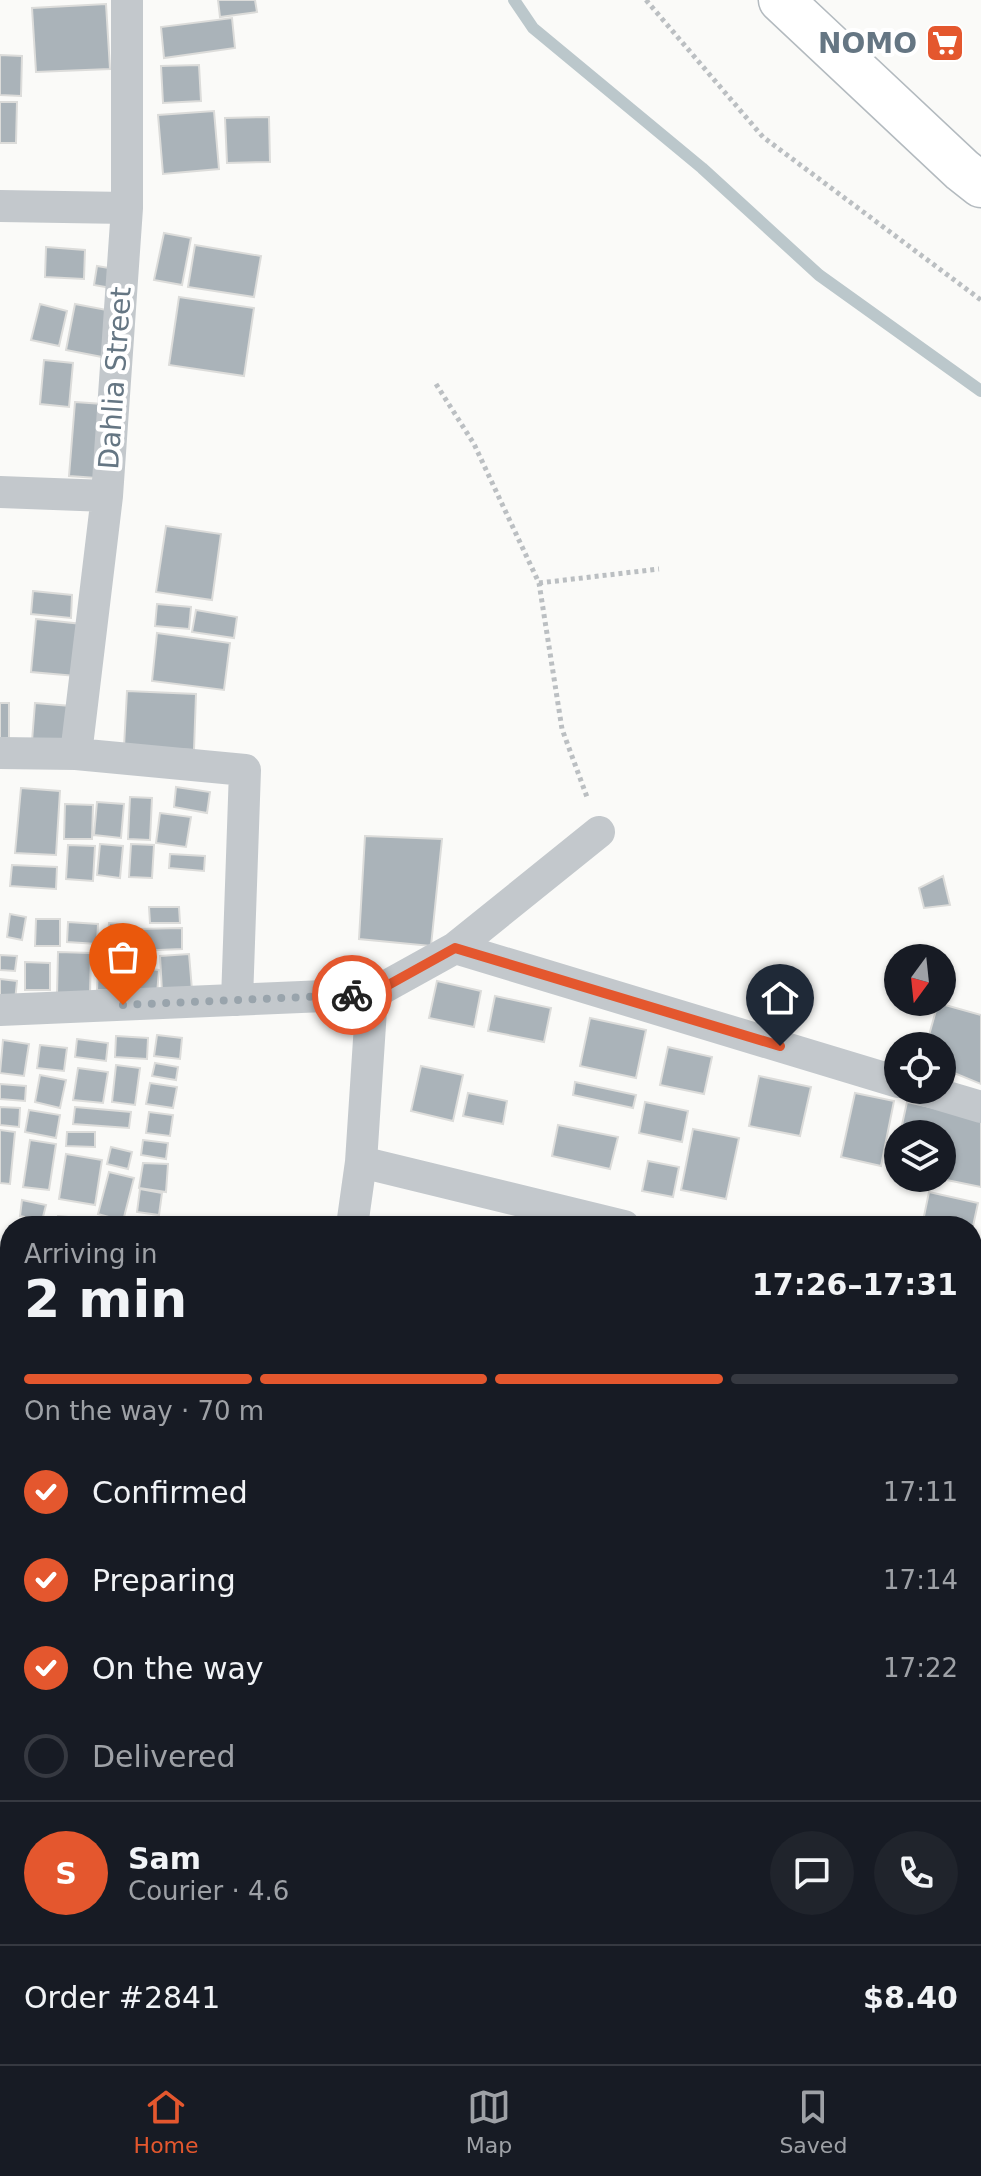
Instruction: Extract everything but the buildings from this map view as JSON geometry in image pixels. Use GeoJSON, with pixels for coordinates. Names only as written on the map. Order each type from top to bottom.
{"type":"FeatureCollection","features":[{"type":"Feature","properties":{"kind":"main road"},"geometry":{"type":"LineString","coordinates":[[781,0],[981,185]]}},
{"type":"Feature","properties":{"kind":"street","name":"Dahlia Street"},"geometry":{"type":"LineString","coordinates":[[76,754],[107,496],[127,208],[127,0]]}},
{"type":"Feature","properties":{"kind":"street"},"geometry":{"type":"LineString","coordinates":[[0,206],[127,208]]}},
{"type":"Feature","properties":{"kind":"street"},"geometry":{"type":"LineString","coordinates":[[0,492],[107,496]]}},
{"type":"Feature","properties":{"kind":"street"},"geometry":{"type":"LineString","coordinates":[[0,753],[76,754],[245,770],[237,1000]]}},
{"type":"Feature","properties":{"kind":"street"},"geometry":{"type":"LineString","coordinates":[[0,1010],[372,994],[455,948],[599,832]]}},
{"type":"Feature","properties":{"kind":"street"},"geometry":{"type":"LineString","coordinates":[[455,948],[884,1078]]}},
{"type":"Feature","properties":{"kind":"street"},"geometry":{"type":"LineString","coordinates":[[353,1216],[361,1162],[372,994]]}},
{"type":"Feature","properties":{"kind":"street"},"geometry":{"type":"LineString","coordinates":[[956,1100],[981,1107]]}},
{"type":"Feature","properties":{"kind":"street"},"geometry":{"type":"LineString","coordinates":[[361,1162],[583,1216]]}},
{"type":"Feature","properties":{"kind":"path"},"geometry":{"type":"LineString","coordinates":[[646,0],[763,137],[981,300]]}},
{"type":"Feature","properties":{"kind":"path"},"geometry":{"type":"LineString","coordinates":[[436,384],[474,444],[539,583],[562,729],[599,832]]}},
{"type":"Feature","properties":{"kind":"path"},"geometry":{"type":"LineString","coordinates":[[539,583],[659,569]]}},
{"type":"Feature","properties":{"kind":"waterway"},"geometry":{"type":"LineString","coordinates":[[514,0],[533,28],[702,168],[819,275],[981,391]]}},
{"type":"Feature","properties":{"kind":"way so far"},"geometry":{"type":"LineString","coordinates":[[123,1005],[352,995]]}},
{"type":"Feature","properties":{"kind":"place","name":"NOMO"},"geometry":{"type":"Point","coordinates":[945,43]}},
{"type":"Feature","properties":{"kind":"route"},"geometry":{"type":"LineString","coordinates":[[352,995],[372,994],[455,948],[780,1046]]}}]}
